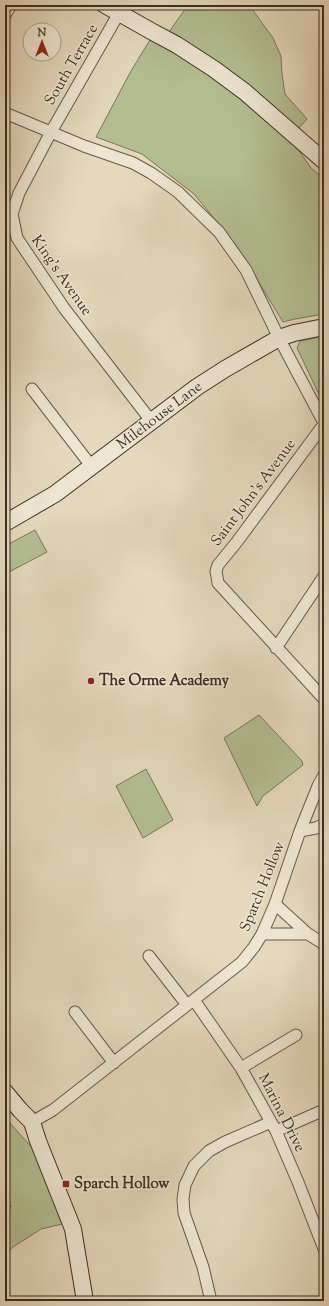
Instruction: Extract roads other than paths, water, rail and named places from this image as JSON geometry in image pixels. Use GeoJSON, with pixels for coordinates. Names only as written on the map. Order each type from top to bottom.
{"type":"FeatureCollection","features":[{"type":"Feature","properties":{"kind":"main road"},"geometry":{"type":"LineString","coordinates":[[105,5],[177,45],[214,69],[245,92],[324,161]]}},
{"type":"Feature","properties":{"kind":"main road","name":"Milehouse Lane"},"geometry":{"type":"LineString","coordinates":[[5,523],[55,494],[197,387],[214,376],[279,338],[294,333],[324,327]]}},
{"type":"Feature","properties":{"kind":"main road"},"geometry":{"type":"LineString","coordinates":[[5,1092],[32,1122],[73,1229],[85,1301]]}},
{"type":"Feature","properties":{"kind":"street"},"geometry":{"type":"LineString","coordinates":[[5,15],[11,5]]}},
{"type":"Feature","properties":{"kind":"street","name":"South Terrace"},"geometry":{"type":"LineString","coordinates":[[51,132],[119,13]]}},
{"type":"Feature","properties":{"kind":"street"},"geometry":{"type":"LineString","coordinates":[[5,113],[84,146],[133,163],[151,173],[178,192],[219,232],[246,270],[279,338],[324,423]]}},
{"type":"Feature","properties":{"kind":"street","name":"King's Avenue"},"geometry":{"type":"LineString","coordinates":[[51,132],[8,214],[17,238],[64,308],[152,422]]}},
{"type":"Feature","properties":{"kind":"street"},"geometry":{"type":"LineString","coordinates":[[32,389],[92,467]]}},
{"type":"Feature","properties":{"kind":"street","name":"Saint John's Avenue"},"geometry":{"type":"LineString","coordinates":[[276,648],[218,584],[216,571],[218,565],[236,543],[324,423]]}},
{"type":"Feature","properties":{"kind":"street"},"geometry":{"type":"LineString","coordinates":[[324,576],[276,648],[324,699]]}},
{"type":"Feature","properties":{"kind":"street","name":"Sparch Hollow"},"geometry":{"type":"LineString","coordinates":[[32,1122],[53,1110],[242,962],[262,934],[275,904],[300,831],[324,775]]}},
{"type":"Feature","properties":{"kind":"street"},"geometry":{"type":"LineString","coordinates":[[300,831],[316,828],[324,824]]}},
{"type":"Feature","properties":{"kind":"street"},"geometry":{"type":"LineString","coordinates":[[275,904],[308,934],[324,944]]}},
{"type":"Feature","properties":{"kind":"street"},"geometry":{"type":"LineString","coordinates":[[262,934],[308,934]]}},
{"type":"Feature","properties":{"kind":"street","name":"Marina Drive"},"geometry":{"type":"LineString","coordinates":[[149,956],[190,1002],[241,1068],[274,1126],[324,1248]]}},
{"type":"Feature","properties":{"kind":"street"},"geometry":{"type":"LineString","coordinates":[[75,1012],[114,1063]]}},
{"type":"Feature","properties":{"kind":"street"},"geometry":{"type":"LineString","coordinates":[[241,1068],[296,1035]]}},
{"type":"Feature","properties":{"kind":"street"},"geometry":{"type":"LineString","coordinates":[[211,1301],[203,1267],[184,1213],[183,1199],[185,1185],[194,1166],[209,1151],[225,1142],[324,1110]]}},
{"type":"Feature","properties":{"kind":"waterway"},"geometry":{"type":"LineString","coordinates":[[5,1211],[10,1206]]}},
{"type":"Feature","properties":{"kind":"place","name":"The Orme Academy"},"geometry":{"type":"Point","coordinates":[91,681]}},
{"type":"Feature","properties":{"kind":"place","name":"Sparch Hollow"},"geometry":{"type":"Point","coordinates":[66,1184]}}]}
